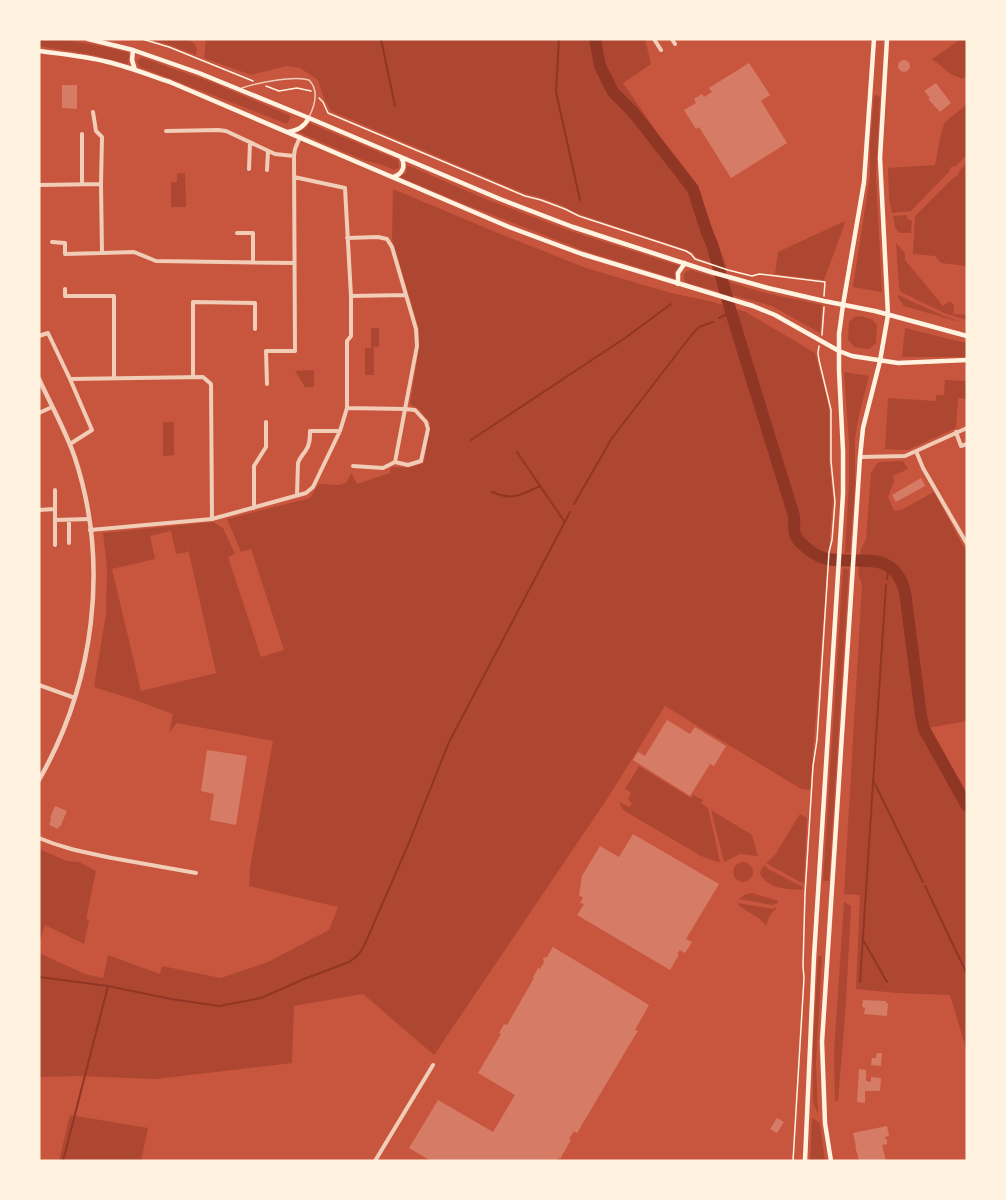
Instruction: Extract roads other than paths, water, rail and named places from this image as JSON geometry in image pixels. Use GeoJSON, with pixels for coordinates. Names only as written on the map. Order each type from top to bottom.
{"type":"FeatureCollection","features":[{"type":"Feature","properties":{"kind":"main road"},"geometry":{"type":"LineString","coordinates":[[88,39],[133,50],[199,73],[500,199],[573,227],[768,288],[875,311],[967,336]]}},
{"type":"Feature","properties":{"kind":"main road"},"geometry":{"type":"LineString","coordinates":[[805,1161],[814,957],[843,494],[838,351],[843,305],[864,182],[874,39]]}},
{"type":"Feature","properties":{"kind":"main road"},"geometry":{"type":"LineString","coordinates":[[831,1161],[826,1134],[822,1042],[860,457],[863,428],[880,361],[888,315],[880,158],[888,39]]}},
{"type":"Feature","properties":{"kind":"main road"},"geometry":{"type":"LineString","coordinates":[[133,50],[132,60],[135,70]]}},
{"type":"Feature","properties":{"kind":"main road"},"geometry":{"type":"LineString","coordinates":[[39,51],[107,62],[195,92],[519,231],[582,254],[775,315],[838,351],[852,356],[898,363],[967,360]]}},
{"type":"Feature","properties":{"kind":"main road"},"geometry":{"type":"LineString","coordinates":[[288,132],[303,126],[309,118]]}},
{"type":"Feature","properties":{"kind":"main road"},"geometry":{"type":"LineString","coordinates":[[393,177],[402,171],[404,164],[401,157]]}},
{"type":"Feature","properties":{"kind":"main road"},"geometry":{"type":"LineString","coordinates":[[678,284],[678,273],[685,263]]}},
{"type":"Feature","properties":{"kind":"main road"},"geometry":{"type":"LineString","coordinates":[[814,957],[821,954],[828,958]]}},
{"type":"Feature","properties":{"kind":"street"},"geometry":{"type":"LineString","coordinates":[[654,39],[661,50]]}},
{"type":"Feature","properties":{"kind":"street"},"geometry":{"type":"LineString","coordinates":[[672,39],[675,44]]}},
{"type":"Feature","properties":{"kind":"street"},"geometry":{"type":"LineString","coordinates":[[93,112],[96,130],[102,136],[102,253]]}},
{"type":"Feature","properties":{"kind":"street"},"geometry":{"type":"LineString","coordinates":[[166,131],[226,131],[284,156],[294,156]]}},
{"type":"Feature","properties":{"kind":"street"},"geometry":{"type":"LineString","coordinates":[[82,135],[82,184]]}},
{"type":"Feature","properties":{"kind":"street"},"geometry":{"type":"LineString","coordinates":[[267,384],[266,351],[295,351],[294,156],[300,137]]}},
{"type":"Feature","properties":{"kind":"street"},"geometry":{"type":"LineString","coordinates":[[249,169],[250,142]]}},
{"type":"Feature","properties":{"kind":"street"},"geometry":{"type":"LineString","coordinates":[[267,170],[268,150]]}},
{"type":"Feature","properties":{"kind":"street"},"geometry":{"type":"LineString","coordinates":[[90,530],[212,519],[306,493],[313,487],[340,432],[347,408],[347,341],[351,336],[351,296],[345,188],[294,177]]}},
{"type":"Feature","properties":{"kind":"street"},"geometry":{"type":"LineString","coordinates":[[39,185],[101,184]]}},
{"type":"Feature","properties":{"kind":"street"},"geometry":{"type":"LineString","coordinates":[[237,233],[253,233],[253,262]]}},
{"type":"Feature","properties":{"kind":"street"},"geometry":{"type":"LineString","coordinates":[[347,238],[387,239],[392,247],[416,329],[417,346],[395,462]]}},
{"type":"Feature","properties":{"kind":"street"},"geometry":{"type":"LineString","coordinates":[[52,242],[65,243],[65,254],[134,252],[156,261],[294,263]]}},
{"type":"Feature","properties":{"kind":"street"},"geometry":{"type":"LineString","coordinates":[[65,289],[66,296],[114,297],[114,377]]}},
{"type":"Feature","properties":{"kind":"street"},"geometry":{"type":"LineString","coordinates":[[351,296],[406,296]]}},
{"type":"Feature","properties":{"kind":"street"},"geometry":{"type":"LineString","coordinates":[[193,377],[193,302],[255,303],[255,329]]}},
{"type":"Feature","properties":{"kind":"street"},"geometry":{"type":"LineString","coordinates":[[39,336],[48,333],[92,430],[70,444]]}},
{"type":"Feature","properties":{"kind":"street"},"geometry":{"type":"LineString","coordinates":[[70,379],[203,377],[211,384],[212,519]]}},
{"type":"Feature","properties":{"kind":"street"},"geometry":{"type":"LineString","coordinates":[[39,380],[70,444],[81,477],[89,519],[93,559],[93,612],[87,653],[75,698],[57,746],[39,780]]}},
{"type":"Feature","properties":{"kind":"street"},"geometry":{"type":"LineString","coordinates":[[39,414],[52,407]]}},
{"type":"Feature","properties":{"kind":"street"},"geometry":{"type":"LineString","coordinates":[[347,408],[415,410],[426,422],[428,429],[421,461],[408,465],[395,462],[383,468],[353,466]]}},
{"type":"Feature","properties":{"kind":"street"},"geometry":{"type":"LineString","coordinates":[[254,508],[255,466],[266,447],[266,422]]}},
{"type":"Feature","properties":{"kind":"street"},"geometry":{"type":"LineString","coordinates":[[860,457],[905,456],[967,428]]}},
{"type":"Feature","properties":{"kind":"street"},"geometry":{"type":"LineString","coordinates":[[297,495],[298,463],[307,450],[310,431],[340,432]]}},
{"type":"Feature","properties":{"kind":"street"},"geometry":{"type":"LineString","coordinates":[[956,432],[961,446],[967,444]]}},
{"type":"Feature","properties":{"kind":"street"},"geometry":{"type":"LineString","coordinates":[[916,451],[923,468],[967,544]]}},
{"type":"Feature","properties":{"kind":"street"},"geometry":{"type":"LineString","coordinates":[[55,490],[55,545]]}},
{"type":"Feature","properties":{"kind":"street"},"geometry":{"type":"LineString","coordinates":[[39,510],[55,509]]}},
{"type":"Feature","properties":{"kind":"street"},"geometry":{"type":"LineString","coordinates":[[55,520],[89,519]]}},
{"type":"Feature","properties":{"kind":"street"},"geometry":{"type":"LineString","coordinates":[[69,520],[69,543]]}},
{"type":"Feature","properties":{"kind":"street"},"geometry":{"type":"LineString","coordinates":[[39,685],[75,698]]}},
{"type":"Feature","properties":{"kind":"street"},"geometry":{"type":"LineString","coordinates":[[39,838],[75,850],[196,873]]}},
{"type":"Feature","properties":{"kind":"street"},"geometry":{"type":"LineString","coordinates":[[375,1161],[433,1065]]}},
{"type":"Feature","properties":{"kind":"lane"},"geometry":{"type":"LineString","coordinates":[[238,89],[258,83],[303,78],[312,82],[315,95],[314,108],[309,118]]}},
{"type":"Feature","properties":{"kind":"waterway"},"geometry":{"type":"LineString","coordinates":[[381,39],[395,106]]}},
{"type":"Feature","properties":{"kind":"waterway"},"geometry":{"type":"LineString","coordinates":[[559,39],[556,92],[580,200]]}},
{"type":"Feature","properties":{"kind":"waterway"},"geometry":{"type":"LineString","coordinates":[[595,39],[600,66],[613,92],[633,112],[693,189],[712,244],[794,516],[796,537],[799,542],[821,557],[874,561],[893,569],[900,578],[905,592],[924,729],[967,806]]}},
{"type":"Feature","properties":{"kind":"waterway"},"geometry":{"type":"LineString","coordinates":[[471,440],[625,338],[671,304]]}},
{"type":"Feature","properties":{"kind":"waterway"},"geometry":{"type":"LineString","coordinates":[[719,318],[731,312]]}},
{"type":"Feature","properties":{"kind":"waterway"},"geometry":{"type":"LineString","coordinates":[[574,504],[612,438],[693,333],[699,327],[713,322]]}},
{"type":"Feature","properties":{"kind":"waterway"},"geometry":{"type":"LineString","coordinates":[[517,452],[564,521]]}},
{"type":"Feature","properties":{"kind":"waterway"},"geometry":{"type":"LineString","coordinates":[[492,492],[511,496],[540,486]]}},
{"type":"Feature","properties":{"kind":"waterway"},"geometry":{"type":"LineString","coordinates":[[39,977],[108,986],[219,1006],[261,998],[349,962],[356,957],[364,946],[408,845],[449,742],[570,512]]}},
{"type":"Feature","properties":{"kind":"waterway"},"geometry":{"type":"LineString","coordinates":[[887,579],[889,566]]}},
{"type":"Feature","properties":{"kind":"waterway"},"geometry":{"type":"LineString","coordinates":[[860,982],[886,585]]}},
{"type":"Feature","properties":{"kind":"waterway"},"geometry":{"type":"LineString","coordinates":[[873,780],[923,882]]}},
{"type":"Feature","properties":{"kind":"waterway"},"geometry":{"type":"LineString","coordinates":[[925,886],[967,974]]}},
{"type":"Feature","properties":{"kind":"waterway"},"geometry":{"type":"LineString","coordinates":[[862,938],[887,982]]}},
{"type":"Feature","properties":{"kind":"waterway"},"geometry":{"type":"LineString","coordinates":[[63,1161],[108,986]]}}]}
